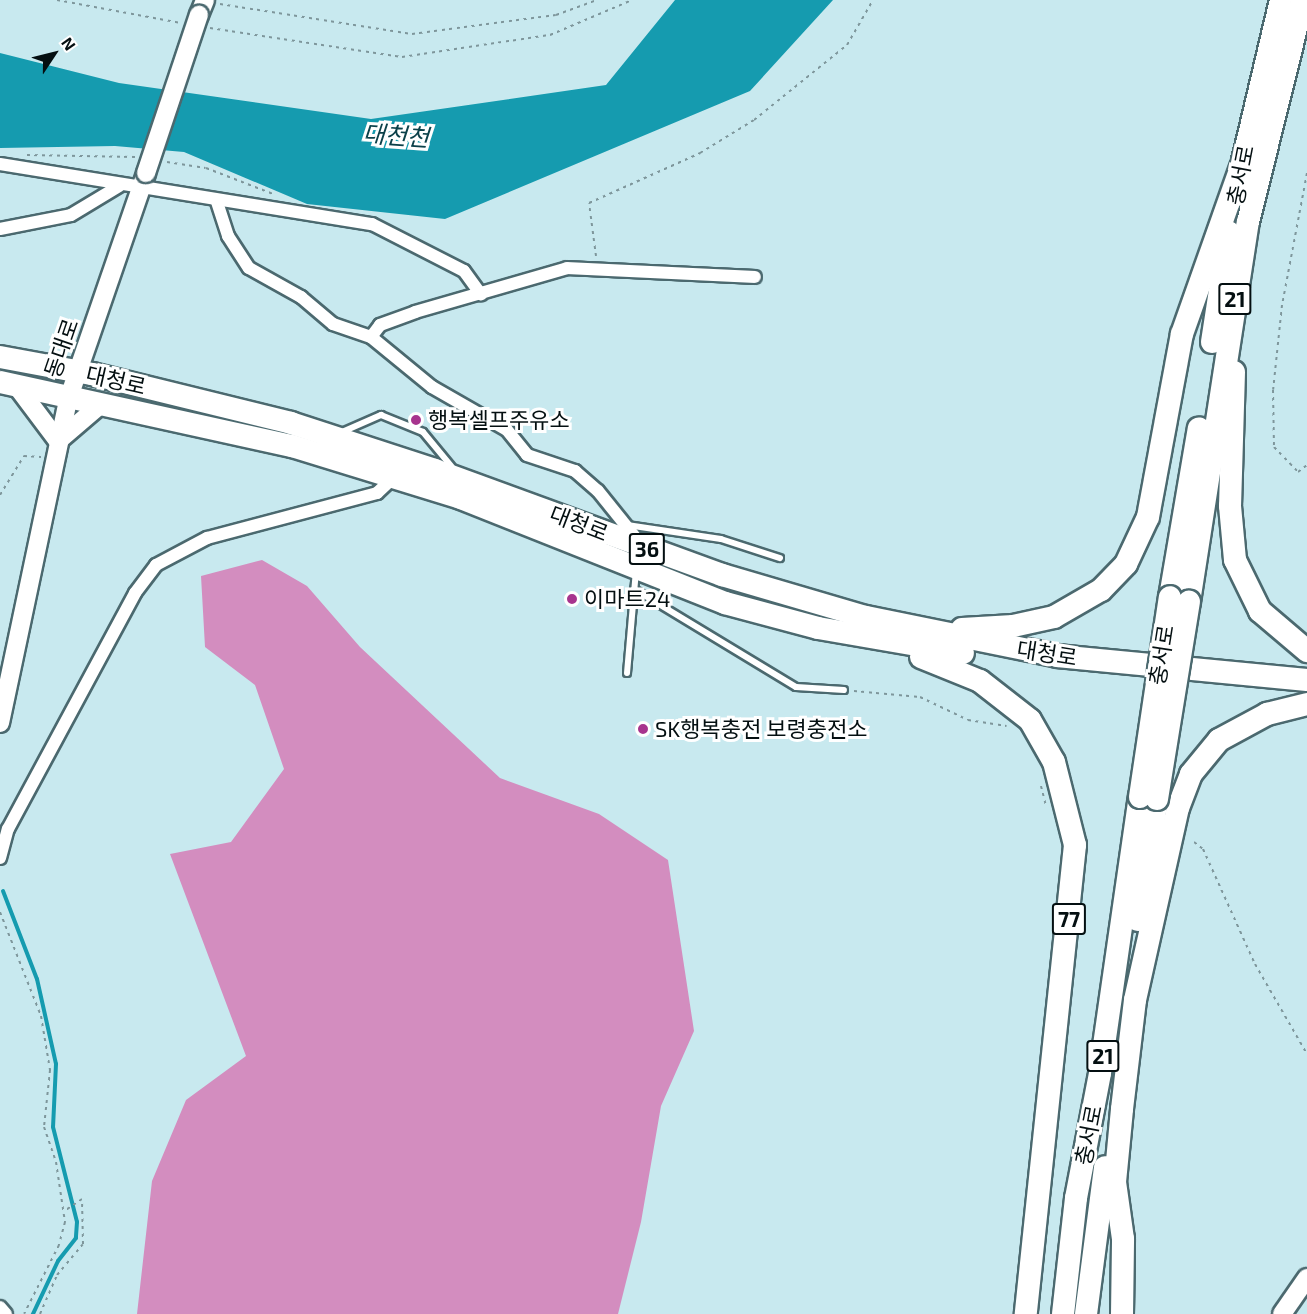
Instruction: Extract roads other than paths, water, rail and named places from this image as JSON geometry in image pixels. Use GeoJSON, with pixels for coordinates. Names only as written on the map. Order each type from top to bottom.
{"type":"FeatureCollection","features":[{"type":"Feature","properties":{"kind":"highway","name":"충서로"},"geometry":{"type":"LineString","coordinates":[[1179,599],[1241,167],[1281,0]]}},
{"type":"Feature","properties":{"kind":"highway","name":"충서로"},"geometry":{"type":"LineString","coordinates":[[1179,599],[1237,289],[1303,0]]}},
{"type":"Feature","properties":{"kind":"highway"},"geometry":{"type":"LineString","coordinates":[[926,630],[1013,626],[1054,617],[1101,590],[1126,564],[1148,517],[1182,334],[1241,167]]}},
{"type":"Feature","properties":{"kind":"highway"},"geometry":{"type":"LineString","coordinates":[[1237,289],[1230,506],[1235,560],[1260,611],[1307,651]]}},
{"type":"Feature","properties":{"kind":"highway","name":"대청로"},"geometry":{"type":"LineString","coordinates":[[0,357],[76,371],[332,436],[462,479],[638,569],[804,601],[926,630],[1057,656],[1307,680]]}},
{"type":"Feature","properties":{"kind":"highway","name":"대청로"},"geometry":{"type":"LineString","coordinates":[[8,384],[68,400],[101,404],[292,446],[392,479],[461,498],[725,603],[864,636],[1062,673],[1307,694]]}},
{"type":"Feature","properties":{"kind":"highway","name":"21"},"geometry":{"type":"LineString","coordinates":[[1148,798],[1179,599]]}},
{"type":"Feature","properties":{"kind":"highway","name":"77"},"geometry":{"type":"LineString","coordinates":[[864,636],[999,692],[1040,734],[1059,778],[1075,845],[1026,1314]]}},
{"type":"Feature","properties":{"kind":"highway"},"geometry":{"type":"LineString","coordinates":[[1122,1314],[1123,1239],[1115,1182],[1122,1109],[1135,1000],[1178,808],[1191,774],[1219,740],[1267,714],[1307,704]]}},
{"type":"Feature","properties":{"kind":"highway","name":"충서로"},"geometry":{"type":"LineString","coordinates":[[1063,1314],[1076,1197],[1148,798]]}},
{"type":"Feature","properties":{"kind":"highway","name":"충서로"},"geometry":{"type":"LineString","coordinates":[[1086,1314],[1148,798]]}},
{"type":"Feature","properties":{"kind":"street","name":"동대로"},"geometry":{"type":"LineString","coordinates":[[0,723],[76,371],[200,13]]}},
{"type":"Feature","properties":{"kind":"street"},"geometry":{"type":"LineString","coordinates":[[0,164],[119,186]]}},
{"type":"Feature","properties":{"kind":"street"},"geometry":{"type":"LineString","coordinates":[[0,228],[71,215],[119,186],[144,179],[217,202],[372,224],[464,271],[481,294]]}},
{"type":"Feature","properties":{"kind":"street"},"geometry":{"type":"LineString","coordinates":[[217,202],[228,236],[249,268],[301,297],[333,324],[371,337],[432,387],[507,430],[528,455],[575,471],[627,525],[638,569]]}},
{"type":"Feature","properties":{"kind":"street"},"geometry":{"type":"LineString","coordinates":[[371,337],[380,326],[567,268],[598,267],[755,277]]}},
{"type":"Feature","properties":{"kind":"street"},"geometry":{"type":"LineString","coordinates":[[8,384],[58,450],[101,404]]}},
{"type":"Feature","properties":{"kind":"street"},"geometry":{"type":"LineString","coordinates":[[0,858],[8,829],[135,593],[156,565],[207,538],[377,494],[392,479]]}},
{"type":"Feature","properties":{"kind":"street"},"geometry":{"type":"LineString","coordinates":[[1282,1314],[1307,1278]]}},
{"type":"Feature","properties":{"kind":"street"},"geometry":{"type":"LineString","coordinates":[[0,1307],[6,1314]]}},
{"type":"Feature","properties":{"kind":"lane"},"geometry":{"type":"LineString","coordinates":[[332,436],[381,415],[423,432],[462,479]]}},
{"type":"Feature","properties":{"kind":"lane"},"geometry":{"type":"LineString","coordinates":[[627,525],[721,539],[780,558]]}},
{"type":"Feature","properties":{"kind":"lane"},"geometry":{"type":"LineString","coordinates":[[627,674],[638,569]]}},
{"type":"Feature","properties":{"kind":"lane"},"geometry":{"type":"LineString","coordinates":[[638,569],[796,687],[844,690]]}},
{"type":"Feature","properties":{"kind":"water","name":"대천천"},"geometry":{"type":"Polygon","coordinates":[[[675,0],[833,0],[750,91],[445,219],[307,204],[184,152],[115,146],[0,148],[0,53],[119,83],[371,119],[606,85],[675,0]]]}},
{"type":"Feature","properties":{"kind":"waterway"},"geometry":{"type":"LineString","coordinates":[[3,891],[37,979],[56,1064],[53,1127],[77,1222],[76,1238],[58,1261],[33,1314]]}},
{"type":"Feature","properties":{"kind":"place","name":"행복셀프주유소"},"geometry":{"type":"Point","coordinates":[416,420]}},
{"type":"Feature","properties":{"kind":"place","name":"이마트24"},"geometry":{"type":"Point","coordinates":[572,599]}},
{"type":"Feature","properties":{"kind":"place","name":"SK행복충전 보령충전소"},"geometry":{"type":"Point","coordinates":[643,729]}}]}
